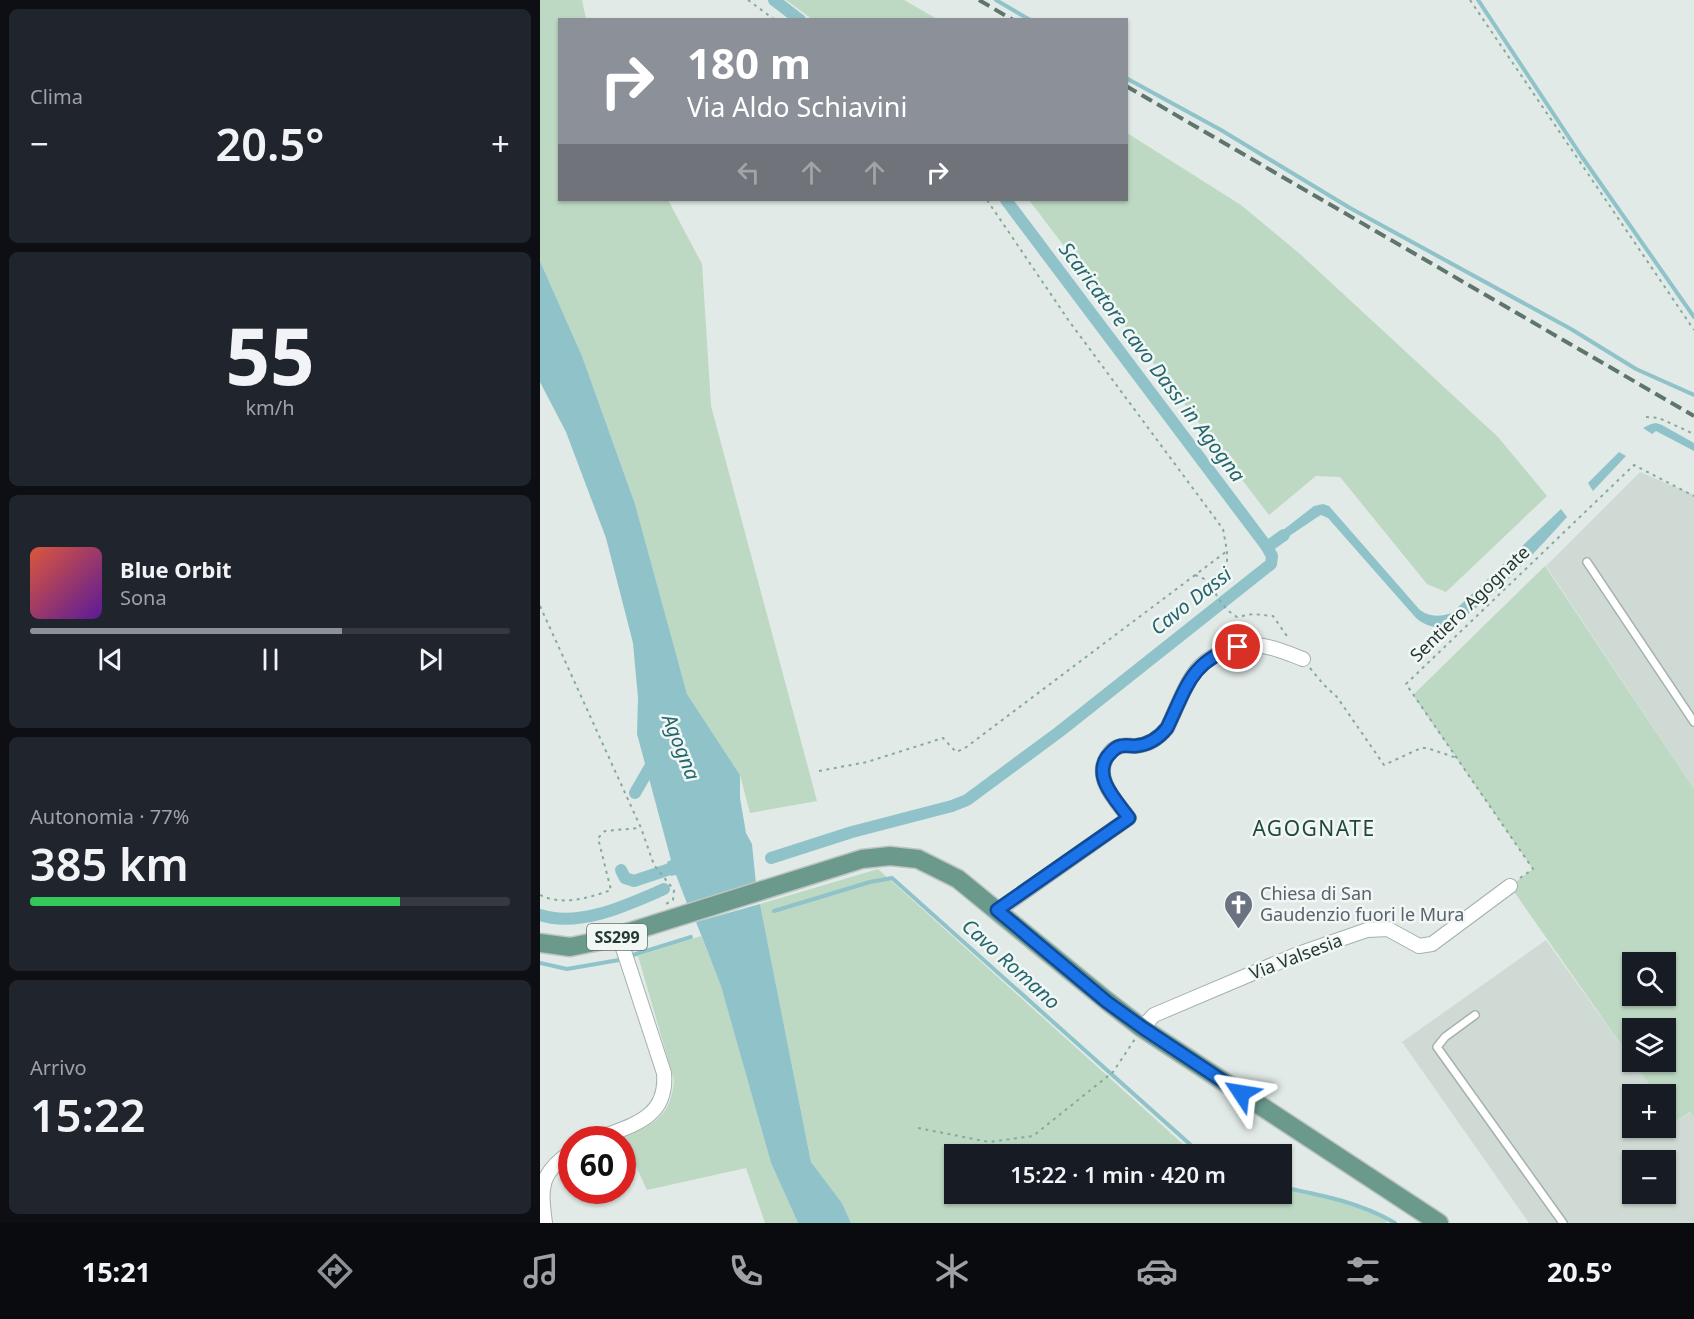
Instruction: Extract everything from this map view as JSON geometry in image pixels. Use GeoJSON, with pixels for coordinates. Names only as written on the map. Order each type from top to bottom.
{"type":"FeatureCollection","features":[{"type":"Feature","properties":{"kind":"main road","name":"SS299"},"geometry":{"type":"LineString","coordinates":[[540,943],[570,947],[620,936],[862,859],[890,856],[918,859],[958,879],[1107,1002],[1143,1028],[1439,1223]]}},
{"type":"Feature","properties":{"kind":"street"},"geometry":{"type":"LineString","coordinates":[[997,910],[1129,818],[1106,786],[1102,772],[1104,762],[1111,751],[1121,746],[1146,744],[1162,735],[1191,677],[1200,666],[1227,650],[1260,645],[1303,659]]}},
{"type":"Feature","properties":{"kind":"street","name":"Via Valsesia"},"geometry":{"type":"LineString","coordinates":[[1143,1028],[1154,1015],[1298,954],[1367,930],[1388,929],[1419,946],[1432,944],[1510,886]]}},
{"type":"Feature","properties":{"kind":"street"},"geometry":{"type":"LineString","coordinates":[[620,936],[664,1073],[665,1090],[659,1104],[649,1116],[630,1126]]}},
{"type":"Feature","properties":{"kind":"street"},"geometry":{"type":"LineString","coordinates":[[544,1223],[541,1190],[545,1174],[558,1161]]}},
{"type":"Feature","properties":{"kind":"lane"},"geometry":{"type":"LineString","coordinates":[[1587,562],[1694,722]]}},
{"type":"Feature","properties":{"kind":"lane"},"geometry":{"type":"LineString","coordinates":[[1475,1015],[1445,1037],[1437,1047],[1563,1223]]}},
{"type":"Feature","properties":{"kind":"path"},"geometry":{"type":"LineString","coordinates":[[748,0],[772,18]]}},
{"type":"Feature","properties":{"kind":"path"},"geometry":{"type":"LineString","coordinates":[[1470,0],[1694,330]]}},
{"type":"Feature","properties":{"kind":"path"},"geometry":{"type":"LineString","coordinates":[[988,201],[1069,321],[1223,530],[1227,567],[1209,581]]}},
{"type":"Feature","properties":{"kind":"path"},"geometry":{"type":"LineString","coordinates":[[1646,417],[1659,418],[1694,434]]}},
{"type":"Feature","properties":{"kind":"path","name":"Sentiero Agognate"},"geometry":{"type":"LineString","coordinates":[[1510,886],[1533,869],[1406,684],[1634,465],[1694,495]]}},
{"type":"Feature","properties":{"kind":"path"},"geometry":{"type":"LineString","coordinates":[[819,771],[867,762],[943,738],[956,752],[965,748],[1227,551]]}},
{"type":"Feature","properties":{"kind":"path"},"geometry":{"type":"LineString","coordinates":[[1195,576],[1209,581],[1222,604]]}},
{"type":"Feature","properties":{"kind":"path"},"geometry":{"type":"LineString","coordinates":[[540,606],[640,828],[654,865],[674,890],[674,900],[658,908]]}},
{"type":"Feature","properties":{"kind":"path"},"geometry":{"type":"LineString","coordinates":[[1321,683],[1337,697],[1384,765],[1421,748],[1437,750],[1457,758]]}},
{"type":"Feature","properties":{"kind":"path"},"geometry":{"type":"LineString","coordinates":[[540,895],[546,898],[580,901],[611,890],[598,838],[605,831],[640,828]]}},
{"type":"Feature","properties":{"kind":"path"},"geometry":{"type":"LineString","coordinates":[[918,1128],[989,1142],[1033,1136],[1107,1078],[1143,1028]]}},
{"type":"Feature","properties":{"kind":"shaded area"},"geometry":{"type":"Polygon","coordinates":[[[1640,472],[1694,495],[1694,789],[1546,566],[1640,472]]]}},
{"type":"Feature","properties":{"kind":"shaded area"},"geometry":{"type":"Polygon","coordinates":[[[1546,940],[1622,1046],[1622,1072],[1641,1072],[1649,1084],[1622,1084],[1622,1138],[1676,1138],[1676,1121],[1691,1112],[1694,1117],[1694,1223],[1529,1223],[1402,1042],[1546,940]]]}},
{"type":"Feature","properties":{"kind":"green space"},"geometry":{"type":"Polygon","coordinates":[[[540,0],[582,0],[586,18],[558,18],[558,201],[669,201],[702,264],[711,406],[817,801],[750,813],[740,775],[687,694],[635,504],[582,356],[540,261],[540,0]]]}},
{"type":"Feature","properties":{"kind":"green space"},"geometry":{"type":"Polygon","coordinates":[[[786,0],[904,0],[935,18],[811,18],[786,0]]]}},
{"type":"Feature","properties":{"kind":"green space"},"geometry":{"type":"Polygon","coordinates":[[[1128,134],[1241,205],[1300,254],[1498,437],[1547,496],[1446,592],[1427,584],[1340,477],[1316,476],[1269,515],[1030,201],[1128,201],[1128,134]]]}},
{"type":"Feature","properties":{"kind":"green space"},"geometry":{"type":"Polygon","coordinates":[[[1545,566],[1694,789],[1694,1117],[1690,1112],[1676,1121],[1676,1084],[1649,1084],[1640,1072],[1676,1072],[1676,1018],[1622,1018],[1622,1046],[1510,886],[1533,869],[1413,695],[1545,566]]]}},
{"type":"Feature","properties":{"kind":"green space"},"geometry":{"type":"Polygon","coordinates":[[[878,869],[1183,1144],[944,1144],[944,1204],[1292,1204],[1292,1190],[1333,1197],[1388,1219],[1386,1223],[851,1223],[842,1203],[811,1162],[760,904],[878,869]]]}},
{"type":"Feature","properties":{"kind":"green space"},"geometry":{"type":"Polygon","coordinates":[[[701,936],[721,985],[771,1163],[798,1223],[765,1223],[746,1168],[647,1190],[636,1166],[636,1132],[659,1118],[665,1111],[674,1080],[638,956],[701,936]]]}},
{"type":"Feature","properties":{"kind":"water","name":"Agogna"},"geometry":{"type":"Polygon","coordinates":[[[540,261],[582,356],[635,504],[687,694],[740,775],[740,798],[746,833],[752,844],[756,884],[688,906],[676,875],[671,876],[667,862],[671,860],[637,734],[638,698],[633,643],[606,538],[566,432],[540,382],[540,261]]]}},
{"type":"Feature","properties":{"kind":"water"},"geometry":{"type":"Polygon","coordinates":[[[1656,423],[1694,443],[1694,451],[1656,431],[1652,434],[1643,428],[1656,423]]]}},
{"type":"Feature","properties":{"kind":"water"},"geometry":{"type":"Polygon","coordinates":[[[1619,452],[1626,456],[1593,491],[1588,483],[1619,452]]]}},
{"type":"Feature","properties":{"kind":"water"},"geometry":{"type":"Polygon","coordinates":[[[1323,504],[1329,506],[1419,609],[1434,616],[1452,613],[1561,509],[1567,517],[1489,597],[1455,622],[1438,627],[1428,625],[1416,618],[1328,518],[1321,515],[1273,547],[1269,541],[1314,506],[1323,504]]]}},
{"type":"Feature","properties":{"kind":"water"},"geometry":{"type":"Polygon","coordinates":[[[760,904],[811,1162],[842,1203],[851,1223],[798,1223],[771,1163],[721,986],[696,922],[760,904]]]}},
{"type":"Feature","properties":{"kind":"waterway","name":"Scaricatore cavo Dassi in Agogna"},"geometry":{"type":"LineString","coordinates":[[774,0],[797,18]]}},
{"type":"Feature","properties":{"kind":"waterway"},"geometry":{"type":"LineString","coordinates":[[996,0],[1027,18]]}},
{"type":"Feature","properties":{"kind":"waterway"},"geometry":{"type":"LineString","coordinates":[[1478,0],[1582,157],[1694,317]]}},
{"type":"Feature","properties":{"kind":"waterway"},"geometry":{"type":"LineString","coordinates":[[1128,79],[1221,130],[1350,208],[1571,329],[1636,369],[1694,395]]}},
{"type":"Feature","properties":{"kind":"waterway","name":"Scaricatore cavo Dassi in Agogna"},"geometry":{"type":"LineString","coordinates":[[1007,201],[1267,547]]}},
{"type":"Feature","properties":{"kind":"waterway","name":"Cavo Dassi"},"geometry":{"type":"LineString","coordinates":[[771,858],[852,832],[967,800],[1059,732],[1271,564],[1272,556],[1267,547],[1284,535]]}},
{"type":"Feature","properties":{"kind":"waterway"},"geometry":{"type":"LineString","coordinates":[[635,793],[654,760]]}},
{"type":"Feature","properties":{"kind":"waterway"},"geometry":{"type":"LineString","coordinates":[[621,870],[625,878],[634,881],[685,864]]}},
{"type":"Feature","properties":{"kind":"waterway","name":"Cavo Romano"},"geometry":{"type":"LineString","coordinates":[[774,911],[870,882],[892,878],[1190,1144]]}},
{"type":"Feature","properties":{"kind":"waterway","name":"Cavo Dassi"},"geometry":{"type":"LineString","coordinates":[[540,915],[571,919],[587,917],[619,908],[664,889]]}},
{"type":"Feature","properties":{"kind":"waterway","name":"Cavo Romano"},"geometry":{"type":"LineString","coordinates":[[633,955],[691,937]]}},
{"type":"Feature","properties":{"kind":"waterway","name":"Cavo Romano"},"geometry":{"type":"LineString","coordinates":[[540,963],[567,969],[619,960]]}},
{"type":"Feature","properties":{"kind":"waterway","name":"Cavo Romano"},"geometry":{"type":"LineString","coordinates":[[1292,1189],[1354,1204],[1395,1223]]}},
{"type":"Feature","properties":{"kind":"railway"},"geometry":{"type":"LineString","coordinates":[[979,0],[1010,18]]}},
{"type":"Feature","properties":{"kind":"railway"},"geometry":{"type":"LineString","coordinates":[[1128,87],[1694,416]]}},
{"type":"Feature","properties":{"kind":"place","name":"Chiesa di San Gaudenzio fuori le Mura"},"geometry":{"type":"Point","coordinates":[1239,930]}},
{"type":"Feature","properties":{"kind":"district","name":"AGOGNATE"},"geometry":{"type":"Point","coordinates":[1314,829]}},
{"type":"Feature","properties":{"kind":"route"},"geometry":{"type":"LineString","coordinates":[[1238,647],[1211,658],[1200,666],[1191,677],[1162,735],[1146,744],[1121,746],[1111,751],[1104,762],[1102,772],[1106,786],[1129,818],[997,910],[1107,1002],[1241,1093]]}}]}
